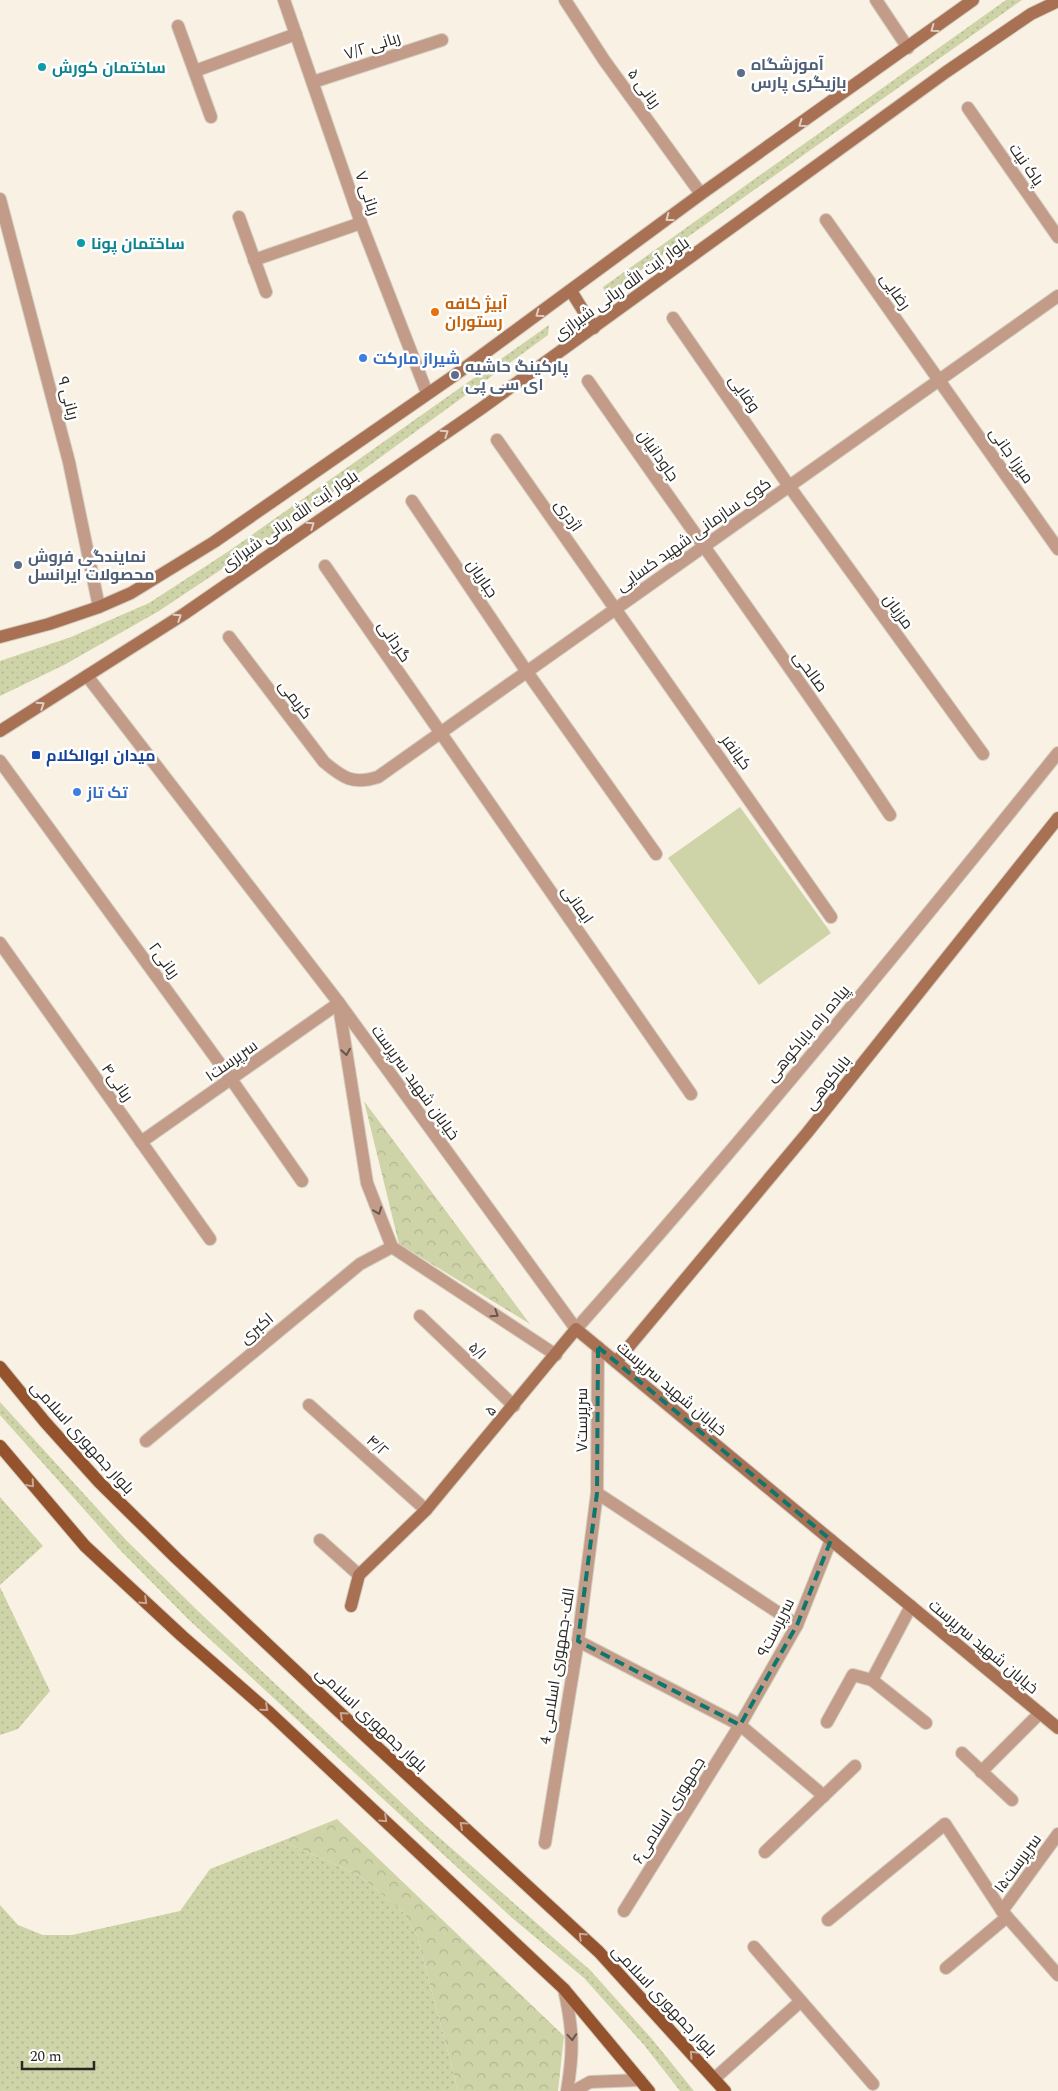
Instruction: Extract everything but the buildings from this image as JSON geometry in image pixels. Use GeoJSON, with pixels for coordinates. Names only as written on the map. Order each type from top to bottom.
{"type":"FeatureCollection","features":[{"type":"Feature","properties":{"kind":"main road","name":"بلوار آیت الله ربانی شیرازی"},"geometry":{"type":"LineString","coordinates":[[0,637],[99,607],[138,589],[214,542],[571,291],[701,194],[973,0]]}},
{"type":"Feature","properties":{"kind":"main road","name":"بلوار آیت الله ربانی شیرازی"},"geometry":{"type":"LineString","coordinates":[[0,731],[184,614],[594,328],[954,67],[1030,14],[1058,1]]}},
{"type":"Feature","properties":{"kind":"main road"},"geometry":{"type":"LineString","coordinates":[[571,291],[594,328]]}},
{"type":"Feature","properties":{"kind":"main road","name":"باباکوهی"},"geometry":{"type":"LineString","coordinates":[[616,1362],[807,1133],[1058,818]]}},
{"type":"Feature","properties":{"kind":"main road","name":"خیابان شهید سرپرست"},"geometry":{"type":"LineString","coordinates":[[576,1329],[1058,1728]]}},
{"type":"Feature","properties":{"kind":"main road","name":"۵"},"geometry":{"type":"LineString","coordinates":[[359,1575],[426,1510],[576,1329]]}},
{"type":"Feature","properties":{"kind":"main road","name":"بلوار جمهوری اسلامی"},"geometry":{"type":"LineString","coordinates":[[0,1367],[45,1422],[99,1482],[329,1702],[599,1952],[725,2091]]}},
{"type":"Feature","properties":{"kind":"main road"},"geometry":{"type":"LineString","coordinates":[[0,1446],[85,1546],[182,1636],[270,1712],[564,1989],[649,2091]]}},
{"type":"Feature","properties":{"kind":"main road"},"geometry":{"type":"LineString","coordinates":[[351,1606],[359,1575]]}},
{"type":"Feature","properties":{"kind":"street","name":"ربانی ۷"},"geometry":{"type":"LineString","coordinates":[[284,0],[361,223],[427,393]]}},
{"type":"Feature","properties":{"kind":"street","name":"ربانی ۵"},"geometry":{"type":"LineString","coordinates":[[565,0],[604,60],[701,194]]}},
{"type":"Feature","properties":{"kind":"street"},"geometry":{"type":"LineString","coordinates":[[876,0],[908,48]]}},
{"type":"Feature","properties":{"kind":"street"},"geometry":{"type":"LineString","coordinates":[[178,26],[211,117]]}},
{"type":"Feature","properties":{"kind":"street"},"geometry":{"type":"LineString","coordinates":[[195,71],[296,34]]}},
{"type":"Feature","properties":{"kind":"street","name":"ربانی ۷/۲"},"geometry":{"type":"LineString","coordinates":[[313,82],[442,40]]}},
{"type":"Feature","properties":{"kind":"street","name":"پاک نیت"},"geometry":{"type":"LineString","coordinates":[[968,108],[1058,238]]}},
{"type":"Feature","properties":{"kind":"street","name":"ربانی ۹"},"geometry":{"type":"LineString","coordinates":[[0,199],[69,462],[99,607]]}},
{"type":"Feature","properties":{"kind":"street"},"geometry":{"type":"LineString","coordinates":[[239,217],[266,292]]}},
{"type":"Feature","properties":{"kind":"street","name":"رضایی"},"geometry":{"type":"LineString","coordinates":[[826,220],[939,380]]}},
{"type":"Feature","properties":{"kind":"street"},"geometry":{"type":"LineString","coordinates":[[254,260],[361,223]]}},
{"type":"Feature","properties":{"kind":"street","name":"کوی سازمانی شهید کسایی"},"geometry":{"type":"LineString","coordinates":[[341,776],[362,782],[378,777],[1058,296]]}},
{"type":"Feature","properties":{"kind":"street","name":"وفایی"},"geometry":{"type":"LineString","coordinates":[[673,318],[790,486]]}},
{"type":"Feature","properties":{"kind":"street","name":"میرزا جانی"},"geometry":{"type":"LineString","coordinates":[[939,380],[1058,549]]}},
{"type":"Feature","properties":{"kind":"street","name":"جاودانیان"},"geometry":{"type":"LineString","coordinates":[[588,381],[703,548]]}},
{"type":"Feature","properties":{"kind":"street","name":"اژدری"},"geometry":{"type":"LineString","coordinates":[[496,440],[614,609]]}},
{"type":"Feature","properties":{"kind":"street","name":"مرزبان"},"geometry":{"type":"LineString","coordinates":[[790,486],[982,754]]}},
{"type":"Feature","properties":{"kind":"street","name":"جباریان"},"geometry":{"type":"LineString","coordinates":[[412,502],[528,672],[656,854]]}},
{"type":"Feature","properties":{"kind":"street","name":"صالحی"},"geometry":{"type":"LineString","coordinates":[[703,548],[833,730],[890,815]]}},
{"type":"Feature","properties":{"kind":"street","name":"گردانی"},"geometry":{"type":"LineString","coordinates":[[325,566],[439,733]]}},
{"type":"Feature","properties":{"kind":"street","name":"کیانفر"},"geometry":{"type":"LineString","coordinates":[[614,609],[831,917]]}},
{"type":"Feature","properties":{"kind":"street","name":"کریمی"},"geometry":{"type":"LineString","coordinates":[[229,637],[324,762],[341,776]]}},
{"type":"Feature","properties":{"kind":"street","name":"خیابان شهید سرپرست"},"geometry":{"type":"LineString","coordinates":[[87,676],[339,1004],[576,1329]]}},
{"type":"Feature","properties":{"kind":"street","name":"ایمانی"},"geometry":{"type":"LineString","coordinates":[[439,733],[691,1094]]}},
{"type":"Feature","properties":{"kind":"street","name":"پیاده راه باباکوهی"},"geometry":{"type":"LineString","coordinates":[[576,1329],[674,1219],[896,954],[1058,753]]}},
{"type":"Feature","properties":{"kind":"street","name":"ربانی۲"},"geometry":{"type":"LineString","coordinates":[[0,761],[232,1079],[302,1181]]}},
{"type":"Feature","properties":{"kind":"street","name":"ربانی۴"},"geometry":{"type":"LineString","coordinates":[[0,943],[210,1239]]}},
{"type":"Feature","properties":{"kind":"street","name":"خیابان شهید سرپرست"},"geometry":{"type":"LineString","coordinates":[[339,1004],[367,1183],[392,1247]]}},
{"type":"Feature","properties":{"kind":"street","name":"سرپرست۱"},"geometry":{"type":"LineString","coordinates":[[142,1142],[339,1004]]}},
{"type":"Feature","properties":{"kind":"street"},"geometry":{"type":"LineString","coordinates":[[392,1247],[556,1355]]}},
{"type":"Feature","properties":{"kind":"street","name":"اکبری"},"geometry":{"type":"LineString","coordinates":[[146,1441],[360,1264],[392,1247]]}},
{"type":"Feature","properties":{"kind":"street","name":"۵/۱"},"geometry":{"type":"LineString","coordinates":[[420,1316],[514,1406]]}},
{"type":"Feature","properties":{"kind":"street","name":"سرپرست۷"},"geometry":{"type":"LineString","coordinates":[[597,1493],[598,1347]]}},
{"type":"Feature","properties":{"kind":"street","name":"۴/۲"},"geometry":{"type":"LineString","coordinates":[[309,1405],[426,1510]]}},
{"type":"Feature","properties":{"kind":"street"},"geometry":{"type":"LineString","coordinates":[[597,1493],[797,1624]]}},
{"type":"Feature","properties":{"kind":"street","name":"4 الف-جمهوری اسلامی"},"geometry":{"type":"LineString","coordinates":[[545,1843],[578,1641],[597,1493]]}},
{"type":"Feature","properties":{"kind":"street"},"geometry":{"type":"LineString","coordinates":[[320,1540],[359,1575]]}},
{"type":"Feature","properties":{"kind":"street","name":"سرپرست۹"},"geometry":{"type":"LineString","coordinates":[[740,1725],[797,1624],[831,1540]]}},
{"type":"Feature","properties":{"kind":"street"},"geometry":{"type":"LineString","coordinates":[[872,1680],[911,1606]]}},
{"type":"Feature","properties":{"kind":"street"},"geometry":{"type":"LineString","coordinates":[[578,1641],[740,1725],[824,1796]]}},
{"type":"Feature","properties":{"kind":"street"},"geometry":{"type":"LineString","coordinates":[[827,1722],[853,1675],[872,1680],[926,1723]]}},
{"type":"Feature","properties":{"kind":"street"},"geometry":{"type":"LineString","coordinates":[[981,1772],[1040,1713]]}},
{"type":"Feature","properties":{"kind":"street","name":"جمهوری اسلامی۶"},"geometry":{"type":"LineString","coordinates":[[624,1911],[740,1725]]}},
{"type":"Feature","properties":{"kind":"street"},"geometry":{"type":"LineString","coordinates":[[962,1753],[1012,1800]]}},
{"type":"Feature","properties":{"kind":"street"},"geometry":{"type":"LineString","coordinates":[[765,1852],[855,1766]]}},
{"type":"Feature","properties":{"kind":"street"},"geometry":{"type":"LineString","coordinates":[[828,1920],[946,1824],[1005,1914],[1058,1975]]}},
{"type":"Feature","properties":{"kind":"street","name":"سرپرست۱۵"},"geometry":{"type":"LineString","coordinates":[[946,1968],[1005,1914],[1058,1834]]}},
{"type":"Feature","properties":{"kind":"street"},"geometry":{"type":"LineString","coordinates":[[754,1947],[873,2084]]}},
{"type":"Feature","properties":{"kind":"street"},"geometry":{"type":"LineString","coordinates":[[564,1989],[570,2019],[573,2055],[567,2091]]}},
{"type":"Feature","properties":{"kind":"street"},"geometry":{"type":"LineString","coordinates":[[715,2078],[801,2001]]}},
{"type":"Feature","properties":{"kind":"street"},"geometry":{"type":"LineString","coordinates":[[574,2091],[590,2082],[640,2080]]}},
{"type":"Feature","properties":{"kind":"highlighted area"},"geometry":{"type":"Polygon","coordinates":[[[598,1347],[831,1540],[797,1625],[740,1725],[578,1641],[597,1493],[598,1347]]]}},
{"type":"Feature","properties":{"kind":"green space"},"geometry":{"type":"Polygon","coordinates":[[[1006,0],[1022,0],[606,295],[603,287],[1006,0]]]}},
{"type":"Feature","properties":{"kind":"green space"},"geometry":{"type":"Polygon","coordinates":[[[549,325],[548,335],[285,527],[159,611],[64,665],[0,696],[0,661],[71,637],[149,603],[229,551],[549,325]]]}},
{"type":"Feature","properties":{"kind":"green space"},"geometry":{"type":"Polygon","coordinates":[[[740,807],[831,933],[759,985],[668,858],[740,807]]]}},
{"type":"Feature","properties":{"kind":"green space"},"geometry":{"type":"Polygon","coordinates":[[[364,1101],[530,1324],[399,1244],[364,1101]]]}},
{"type":"Feature","properties":{"kind":"green space"},"geometry":{"type":"Polygon","coordinates":[[[0,1402],[126,1540],[198,1611],[425,1825],[590,1970],[652,2039],[694,2091],[680,2091],[644,2045],[584,1978],[511,1917],[189,1620],[121,1551],[0,1415],[0,1402]]]}},
{"type":"Feature","properties":{"kind":"green space"},"geometry":{"type":"Polygon","coordinates":[[[0,1497],[43,1546],[0,1585],[0,1497]]]}},
{"type":"Feature","properties":{"kind":"green space"},"geometry":{"type":"Polygon","coordinates":[[[0,1587],[50,1691],[18,1729],[0,1735],[0,1587]]]}},
{"type":"Feature","properties":{"kind":"green space"},"geometry":{"type":"Polygon","coordinates":[[[337,1819],[564,2036],[558,2091],[457,2091],[417,1936],[403,1912],[359,1875],[282,1841],[337,1819]]]}},
{"type":"Feature","properties":{"kind":"green space"},"geometry":{"type":"Polygon","coordinates":[[[282,1841],[359,1875],[403,1912],[417,1936],[457,2091],[0,2091],[0,1905],[18,1925],[43,1935],[72,1935],[180,1911],[210,1869],[282,1841]]]}},
{"type":"Feature","properties":{"kind":"place","name":"ساختمان کورش"},"geometry":{"type":"Point","coordinates":[42,67]}},
{"type":"Feature","properties":{"kind":"place","name":"آموزشگاه بازیگری پارس"},"geometry":{"type":"Point","coordinates":[741,73]}},
{"type":"Feature","properties":{"kind":"place","name":"ساختمان پونا"},"geometry":{"type":"Point","coordinates":[81,243]}},
{"type":"Feature","properties":{"kind":"place","name":"آبیژ کافه رستوران"},"geometry":{"type":"Point","coordinates":[435,312]}},
{"type":"Feature","properties":{"kind":"place","name":"شیراز مارکت"},"geometry":{"type":"Point","coordinates":[363,358]}},
{"type":"Feature","properties":{"kind":"place","name":"پارکینگ حاشیه ای سی پی"},"geometry":{"type":"Point","coordinates":[455,375]}},
{"type":"Feature","properties":{"kind":"place","name":"نمایندگی فروش محصولات ایرانسل"},"geometry":{"type":"Point","coordinates":[18,565]}},
{"type":"Feature","properties":{"kind":"place","name":"میدان ابوالکلام"},"geometry":{"type":"Point","coordinates":[36,755]}},
{"type":"Feature","properties":{"kind":"place","name":"تک تاز"},"geometry":{"type":"Point","coordinates":[77,792]}}]}
